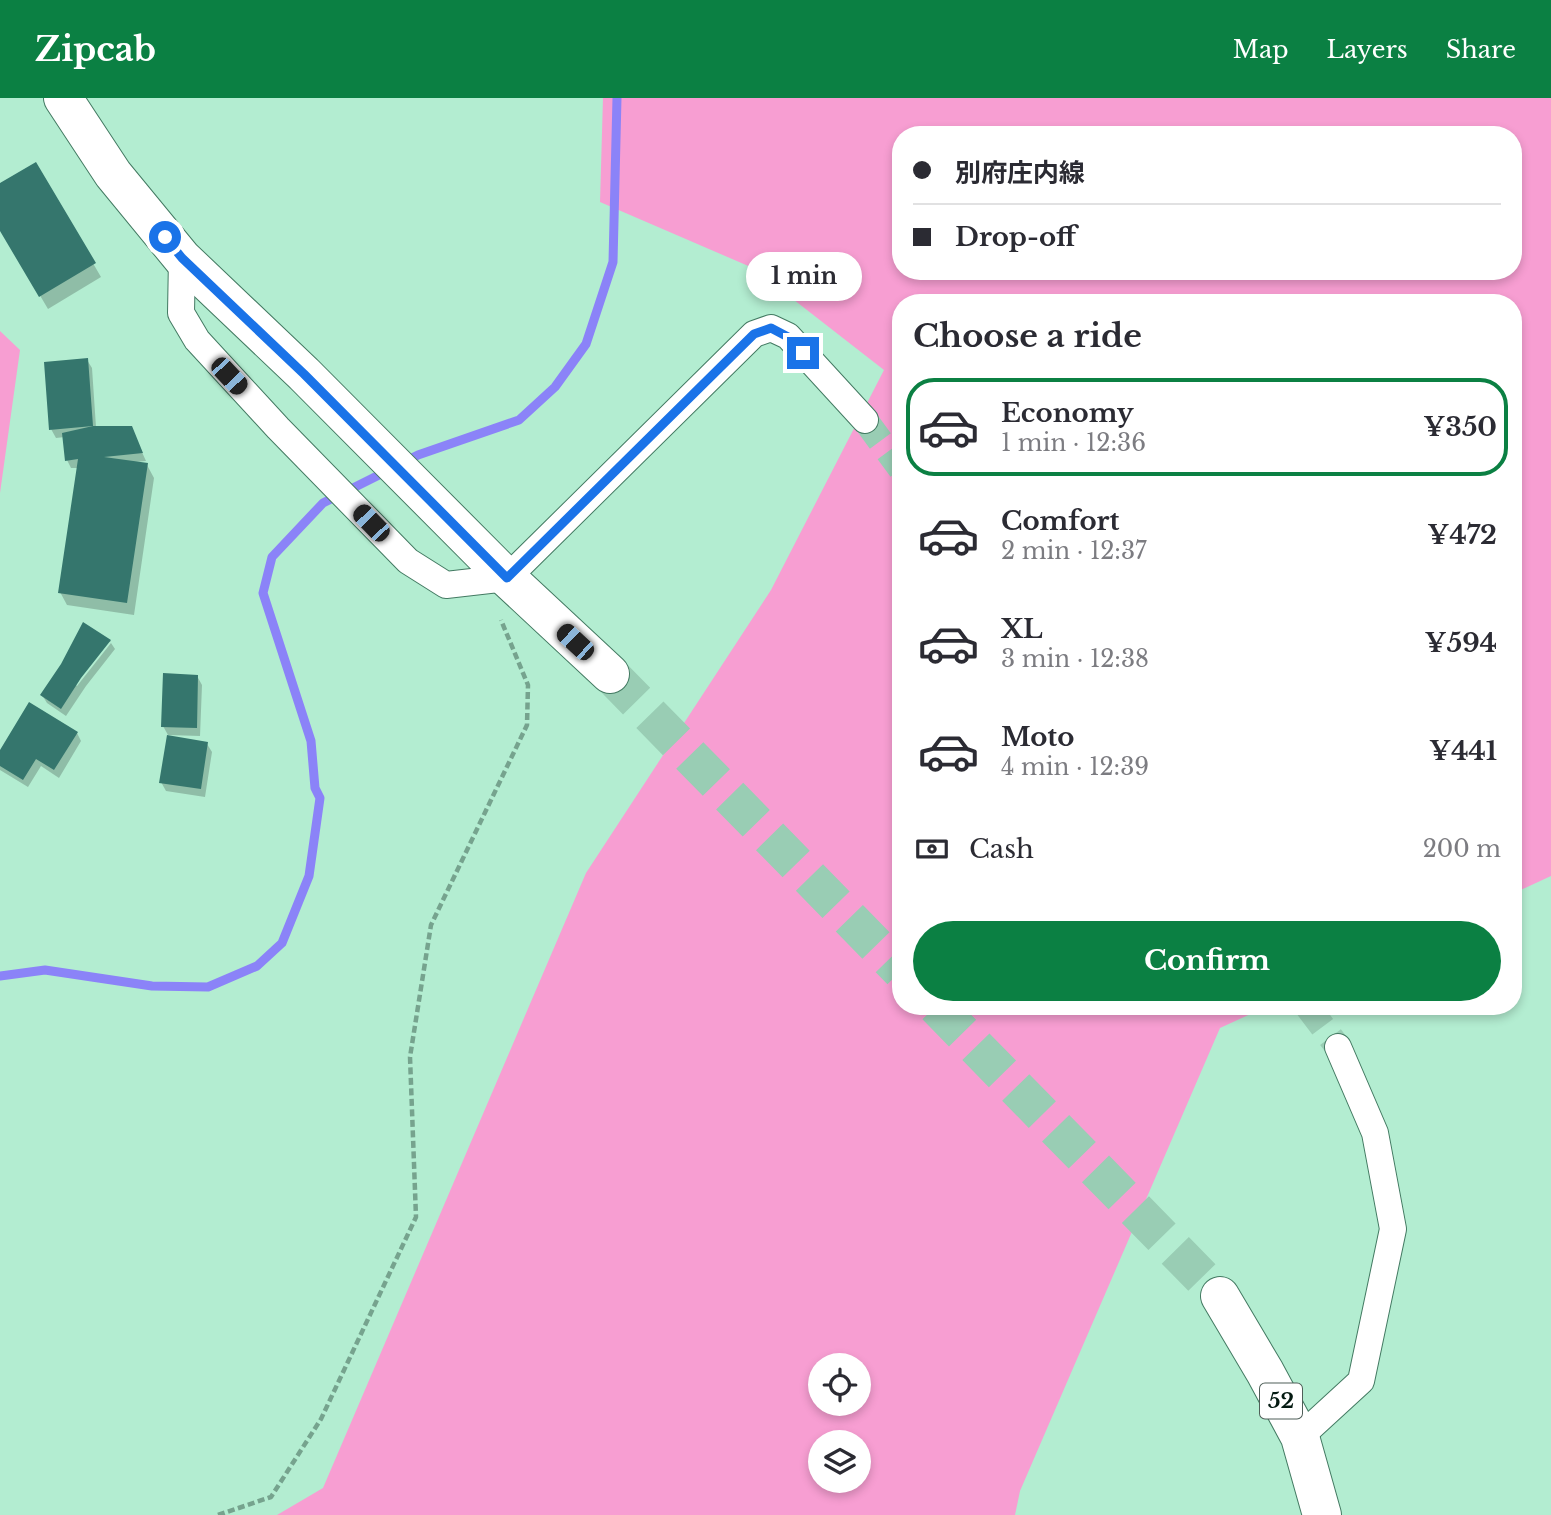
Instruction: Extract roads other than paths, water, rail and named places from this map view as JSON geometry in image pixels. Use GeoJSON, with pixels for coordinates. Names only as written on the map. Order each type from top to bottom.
{"type":"FeatureCollection","features":[{"type":"Feature","properties":{"kind":"main road"},"geometry":{"type":"LineString","coordinates":[[63,98],[113,174],[182,258],[304,374],[507,578],[610,674]]}},
{"type":"Feature","properties":{"kind":"main road","name":"52"},"geometry":{"type":"LineString","coordinates":[[1220,1296],[1300,1437],[1322,1515]]}},
{"type":"Feature","properties":{"kind":"street"},"geometry":{"type":"LineString","coordinates":[[182,258],[181,313],[197,340],[278,428],[408,561],[446,585],[507,578],[754,334],[771,328],[788,337],[864,420]]}},
{"type":"Feature","properties":{"kind":"street"},"geometry":{"type":"LineString","coordinates":[[1300,1437],[1361,1381],[1393,1229],[1375,1132],[1338,1047]]}},
{"type":"Feature","properties":{"kind":"waterway"},"geometry":{"type":"LineString","coordinates":[[406,461],[519,420],[555,387],[586,344],[613,262],[617,98]]}},
{"type":"Feature","properties":{"kind":"waterway"},"geometry":{"type":"LineString","coordinates":[[0,976],[45,970],[152,986],[208,987],[257,966],[282,943],[309,876],[320,798],[315,788],[311,741],[263,593],[272,557],[323,503],[387,471]]}},
{"type":"Feature","properties":{"kind":"tunnel"},"geometry":{"type":"LineString","coordinates":[[865,420],[892,457]]}},
{"type":"Feature","properties":{"kind":"tunnel"},"geometry":{"type":"LineString","coordinates":[[610,674],[892,962]]}},
{"type":"Feature","properties":{"kind":"tunnel"},"geometry":{"type":"LineString","coordinates":[[945,1015],[1220,1296]]}},
{"type":"Feature","properties":{"kind":"tunnel"},"geometry":{"type":"LineString","coordinates":[[1314,1015],[1338,1047]]}}]}
